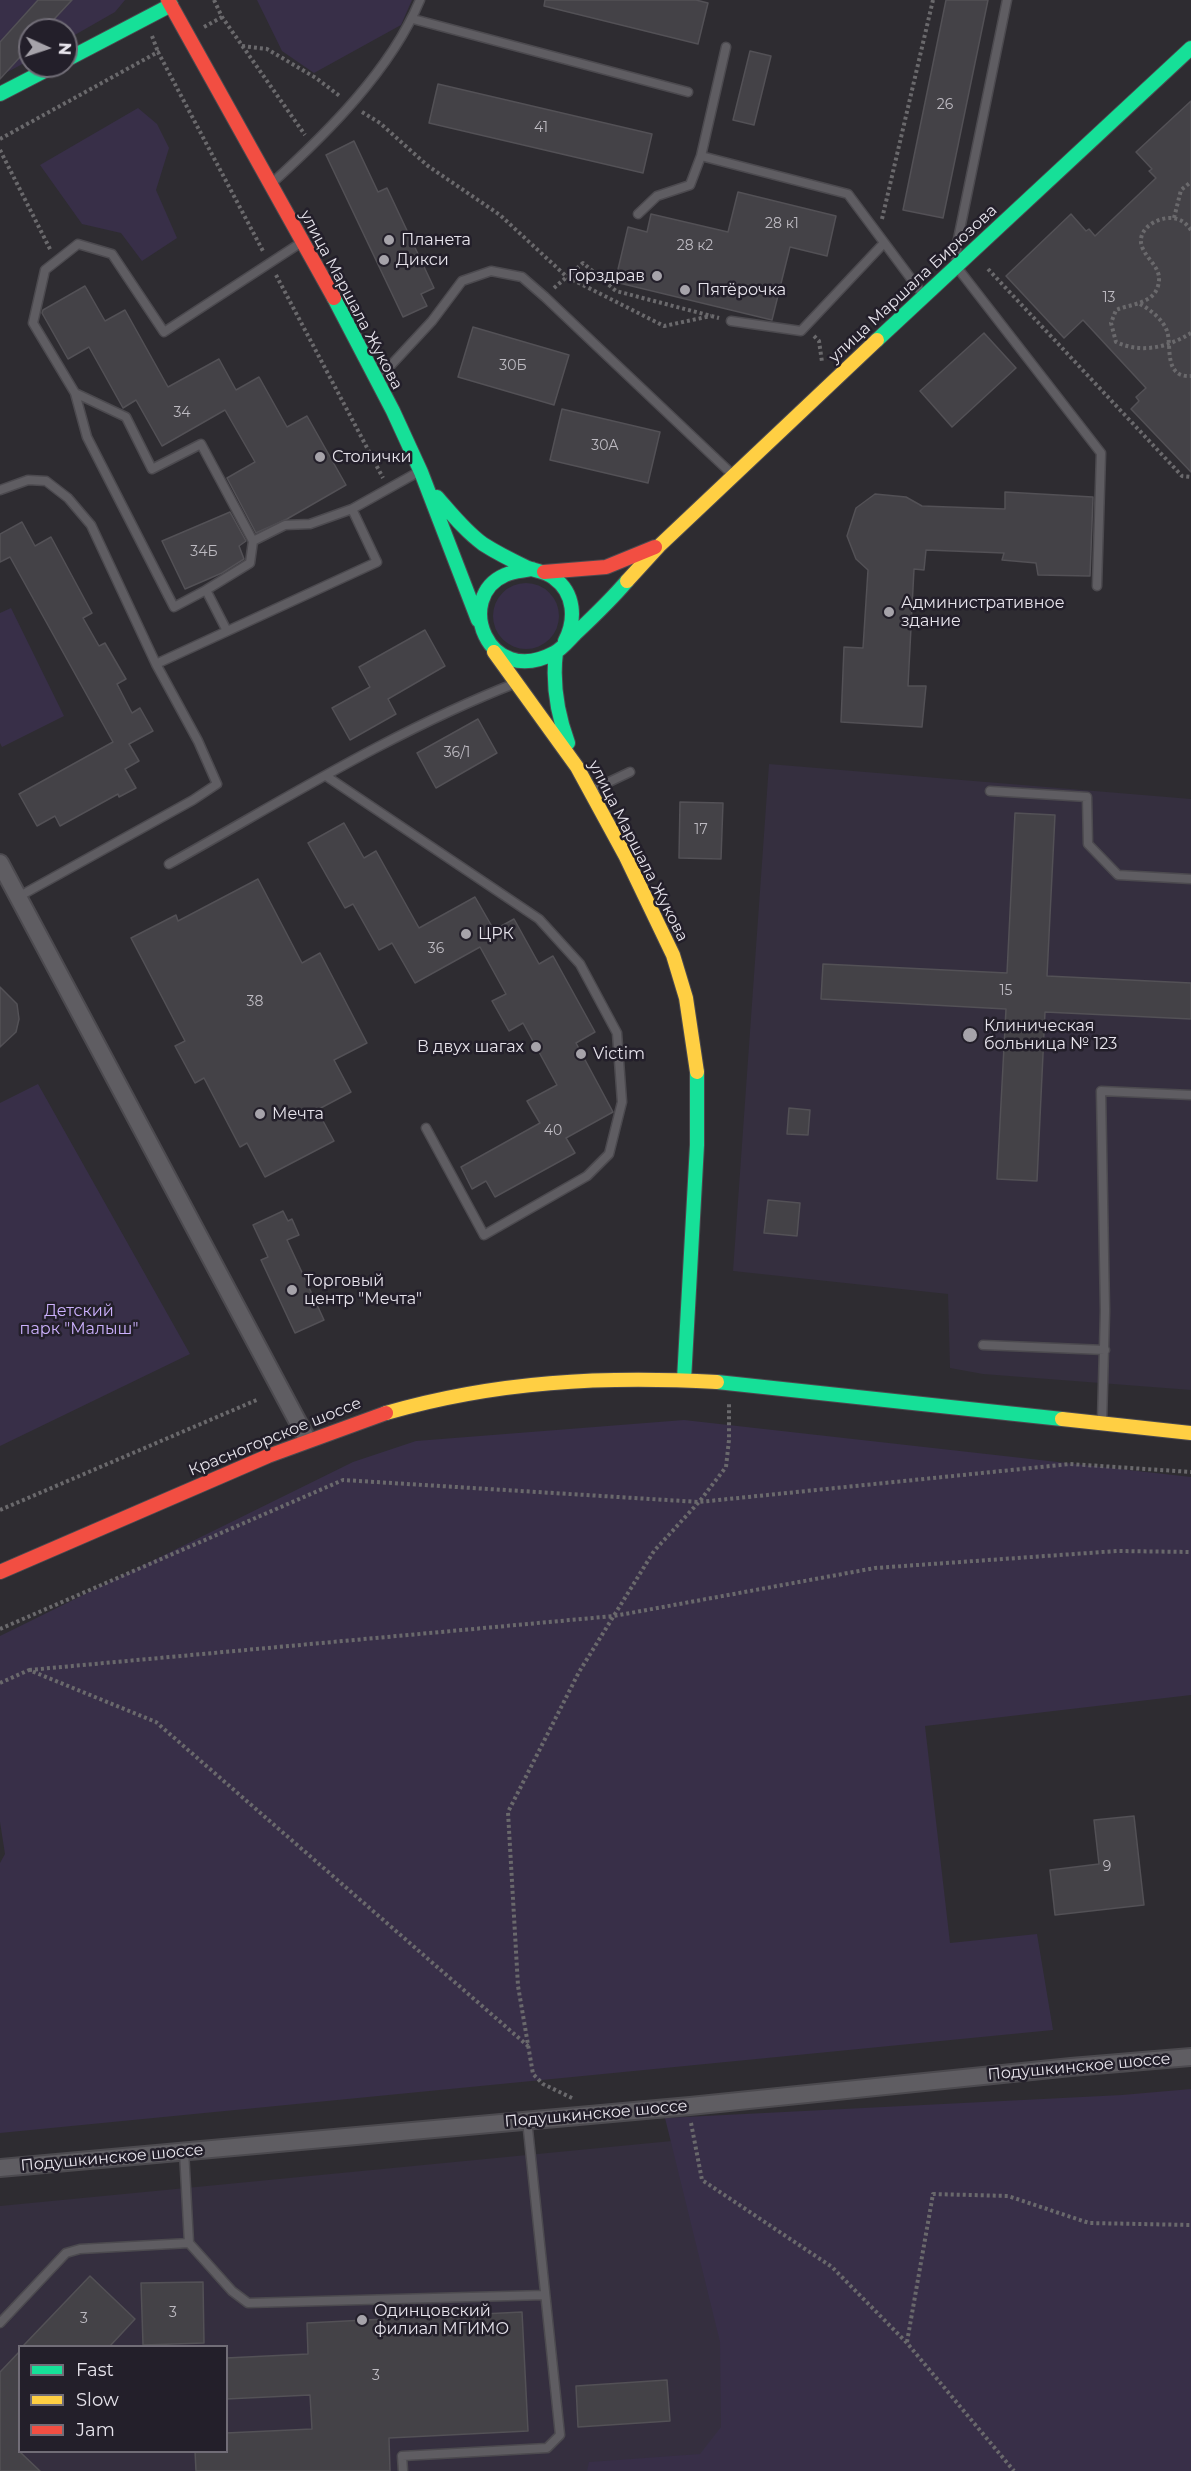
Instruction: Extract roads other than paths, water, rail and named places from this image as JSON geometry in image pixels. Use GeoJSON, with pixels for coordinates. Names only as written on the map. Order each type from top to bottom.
{"type":"FeatureCollection","features":[{"type":"Feature","properties":{"kind":"street"},"geometry":{"type":"LineString","coordinates":[[78,53],[170,2]]}},
{"type":"Feature","properties":{"kind":"street","name":"улица Маршала Жукова"},"geometry":{"type":"LineString","coordinates":[[170,2],[186,36],[271,184],[377,380],[427,485],[480,627]]}},
{"type":"Feature","properties":{"kind":"street","name":"улица Маршала Бирюзова"},"geometry":{"type":"LineString","coordinates":[[559,650],[613,597],[659,546],[1191,48]]}},
{"type":"Feature","properties":{"kind":"street"},"geometry":{"type":"LineString","coordinates":[[0,94],[31,78]]}},
{"type":"Feature","properties":{"kind":"street"},"geometry":{"type":"LineString","coordinates":[[427,485],[459,523],[481,542],[506,558],[555,579],[570,599],[572,625],[568,637],[559,650],[553,681],[561,723],[577,767]]}},
{"type":"Feature","properties":{"kind":"street"},"geometry":{"type":"LineString","coordinates":[[559,650],[535,662],[524,663],[512,661],[492,649],[480,627],[481,601],[487,589],[506,573],[519,569],[538,571],[606,567],[659,546]]}},
{"type":"Feature","properties":{"kind":"street","name":"улица Маршала Жукова"},"geometry":{"type":"LineString","coordinates":[[492,649],[577,767],[626,857],[673,955],[686,998],[697,1066],[698,1145],[684,1380]]}},
{"type":"Feature","properties":{"kind":"street"},"geometry":{"type":"LineString","coordinates":[[0,863],[307,1438]]}},
{"type":"Feature","properties":{"kind":"street","name":"Красногорское шоссе"},"geometry":{"type":"LineString","coordinates":[[0,1572],[307,1438],[373,1416],[436,1399],[489,1389],[569,1381],[684,1380],[1191,1433]]}},
{"type":"Feature","properties":{"kind":"street","name":"Подушкинское шоссе"},"geometry":{"type":"LineString","coordinates":[[0,2168],[690,2106],[1191,2057]]}},
{"type":"Feature","properties":{"kind":"lane"},"geometry":{"type":"LineString","coordinates":[[271,184],[313,145],[364,90],[413,19],[420,0]]}},
{"type":"Feature","properties":{"kind":"lane"},"geometry":{"type":"LineString","coordinates":[[1007,0],[957,244],[956,266],[1101,453],[1097,586]]}},
{"type":"Feature","properties":{"kind":"lane"},"geometry":{"type":"LineString","coordinates":[[413,19],[688,92]]}},
{"type":"Feature","properties":{"kind":"lane"},"geometry":{"type":"LineString","coordinates":[[638,214],[657,196],[690,185],[701,156],[726,47]]}},
{"type":"Feature","properties":{"kind":"lane"},"geometry":{"type":"LineString","coordinates":[[701,156],[848,194],[924,296]]}},
{"type":"Feature","properties":{"kind":"lane"},"geometry":{"type":"LineString","coordinates":[[75,393],[126,417],[152,470],[201,444],[253,541],[250,563],[207,590],[174,607],[87,437],[75,393],[33,323],[45,270],[78,244],[112,254],[164,332],[302,242]]}},
{"type":"Feature","properties":{"kind":"lane"},"geometry":{"type":"LineString","coordinates":[[731,321],[801,331],[884,243]]}},
{"type":"Feature","properties":{"kind":"lane"},"geometry":{"type":"LineString","coordinates":[[377,380],[432,321],[462,281],[491,271],[522,277],[733,476]]}},
{"type":"Feature","properties":{"kind":"lane"},"geometry":{"type":"LineString","coordinates":[[253,541],[285,525],[310,524],[352,509],[421,471]]}},
{"type":"Feature","properties":{"kind":"lane"},"geometry":{"type":"LineString","coordinates":[[0,490],[28,480],[46,481],[68,498],[91,525],[156,664],[198,741],[217,784],[194,800],[18,897]]}},
{"type":"Feature","properties":{"kind":"lane"},"geometry":{"type":"LineString","coordinates":[[156,664],[377,562],[352,509]]}},
{"type":"Feature","properties":{"kind":"lane"},"geometry":{"type":"LineString","coordinates":[[207,590],[227,631]]}},
{"type":"Feature","properties":{"kind":"lane"},"geometry":{"type":"LineString","coordinates":[[169,864],[326,776],[457,709],[517,683]]}},
{"type":"Feature","properties":{"kind":"lane"},"geometry":{"type":"LineString","coordinates":[[590,791],[630,772]]}},
{"type":"Feature","properties":{"kind":"lane"},"geometry":{"type":"LineString","coordinates":[[326,776],[539,919],[580,964],[617,1033],[622,1102],[609,1154],[587,1176],[484,1235],[426,1128]]}},
{"type":"Feature","properties":{"kind":"lane"},"geometry":{"type":"LineString","coordinates":[[990,791],[1087,797],[1088,844],[1118,875],[1191,879]]}},
{"type":"Feature","properties":{"kind":"lane"},"geometry":{"type":"LineString","coordinates":[[1101,1424],[1105,1350],[1101,1091],[1191,1095]]}},
{"type":"Feature","properties":{"kind":"lane"},"geometry":{"type":"LineString","coordinates":[[983,1345],[1105,1350]]}},
{"type":"Feature","properties":{"kind":"lane"},"geometry":{"type":"LineString","coordinates":[[403,2471],[402,2456],[548,2448],[560,2435],[527,2119]]}},
{"type":"Feature","properties":{"kind":"lane"},"geometry":{"type":"LineString","coordinates":[[183,2151],[189,2243],[232,2291],[248,2303],[545,2295]]}},
{"type":"Feature","properties":{"kind":"lane"},"geometry":{"type":"LineString","coordinates":[[0,2324],[66,2253],[80,2250],[189,2243]]}},
{"type":"Feature","properties":{"kind":"place","name":"Планета"},"geometry":{"type":"Point","coordinates":[389,240]}},
{"type":"Feature","properties":{"kind":"place","name":"Дикси"},"geometry":{"type":"Point","coordinates":[384,260]}},
{"type":"Feature","properties":{"kind":"place","name":"Горздрав"},"geometry":{"type":"Point","coordinates":[657,276]}},
{"type":"Feature","properties":{"kind":"place","name":"Пятёрочка"},"geometry":{"type":"Point","coordinates":[685,290]}},
{"type":"Feature","properties":{"kind":"place","name":"Столички"},"geometry":{"type":"Point","coordinates":[320,457]}},
{"type":"Feature","properties":{"kind":"place","name":"Административное здание"},"geometry":{"type":"Point","coordinates":[889,612]}},
{"type":"Feature","properties":{"kind":"place","name":"ЦРК"},"geometry":{"type":"Point","coordinates":[466,934]}},
{"type":"Feature","properties":{"kind":"place","name":"Клиническая больница № 123"},"geometry":{"type":"Point","coordinates":[970,1035]}},
{"type":"Feature","properties":{"kind":"place","name":"В двух шагах"},"geometry":{"type":"Point","coordinates":[536,1047]}},
{"type":"Feature","properties":{"kind":"place","name":"Victim"},"geometry":{"type":"Point","coordinates":[581,1054]}},
{"type":"Feature","properties":{"kind":"place","name":"Мечта"},"geometry":{"type":"Point","coordinates":[260,1114]}},
{"type":"Feature","properties":{"kind":"place","name":"Торговый центр \"Мечта\""},"geometry":{"type":"Point","coordinates":[292,1290]}},
{"type":"Feature","properties":{"kind":"place","name":"Одинцовский филиал МГИМО"},"geometry":{"type":"Point","coordinates":[362,2320]}},
{"type":"Feature","properties":{"kind":"park label","name":"Детский парк \"Малыш\""},"geometry":{"type":"Point","coordinates":[79,1320]}}]}
